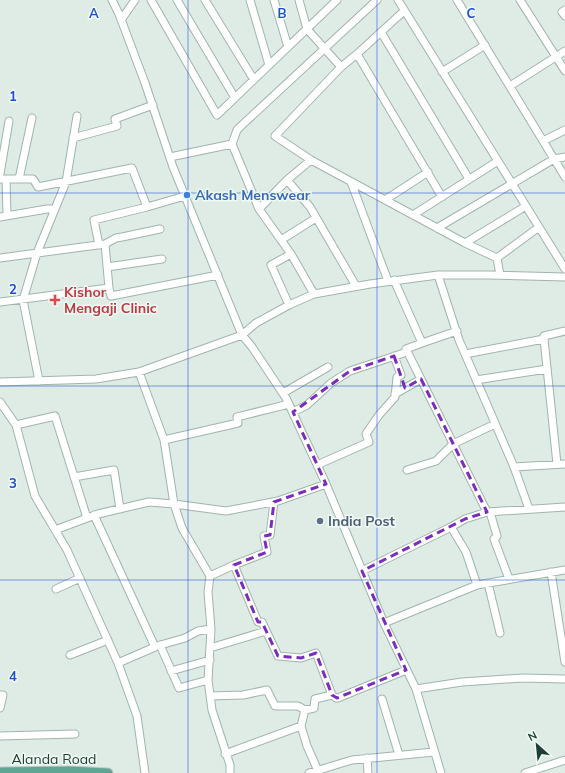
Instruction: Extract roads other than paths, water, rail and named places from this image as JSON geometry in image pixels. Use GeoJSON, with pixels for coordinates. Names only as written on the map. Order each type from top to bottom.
{"type":"FeatureCollection","features":[{"type":"Feature","properties":{"kind":"main road","name":"Alanda Road"},"geometry":{"type":"LineString","coordinates":[[0,772],[70,771],[108,773]]}},
{"type":"Feature","properties":{"kind":"street"},"geometry":{"type":"LineString","coordinates":[[112,0],[153,105],[170,157],[185,196],[242,335],[252,347],[283,393],[326,484],[384,623],[416,689],[441,773]]}},
{"type":"Feature","properties":{"kind":"street"},"geometry":{"type":"LineString","coordinates":[[121,20],[135,0]]}},
{"type":"Feature","properties":{"kind":"street"},"geometry":{"type":"LineString","coordinates":[[151,0],[217,115],[288,48],[330,3],[337,0]]}},
{"type":"Feature","properties":{"kind":"street"},"geometry":{"type":"LineString","coordinates":[[177,0],[236,98]]}},
{"type":"Feature","properties":{"kind":"street"},"geometry":{"type":"LineString","coordinates":[[205,0],[254,80]]}},
{"type":"Feature","properties":{"kind":"street"},"geometry":{"type":"LineString","coordinates":[[250,0],[269,65]]}},
{"type":"Feature","properties":{"kind":"street"},"geometry":{"type":"LineString","coordinates":[[274,0],[288,48]]}},
{"type":"Feature","properties":{"kind":"street"},"geometry":{"type":"LineString","coordinates":[[300,0],[307,29],[341,67]]}},
{"type":"Feature","properties":{"kind":"street"},"geometry":{"type":"LineString","coordinates":[[314,294],[291,254],[259,209],[232,144],[238,129],[377,0]]}},
{"type":"Feature","properties":{"kind":"street"},"geometry":{"type":"LineString","coordinates":[[398,0],[565,269]]}},
{"type":"Feature","properties":{"kind":"street"},"geometry":{"type":"LineString","coordinates":[[457,0],[565,177]]}},
{"type":"Feature","properties":{"kind":"street"},"geometry":{"type":"LineString","coordinates":[[520,0],[565,72]]}},
{"type":"Feature","properties":{"kind":"street"},"geometry":{"type":"LineString","coordinates":[[565,10],[562,12],[565,16]]}},
{"type":"Feature","properties":{"kind":"street"},"geometry":{"type":"LineString","coordinates":[[404,11],[341,67],[275,136],[311,160],[351,182],[436,228],[497,258]]}},
{"type":"Feature","properties":{"kind":"street"},"geometry":{"type":"LineString","coordinates":[[381,32],[469,179]]}},
{"type":"Feature","properties":{"kind":"street"},"geometry":{"type":"LineString","coordinates":[[442,72],[485,45]]}},
{"type":"Feature","properties":{"kind":"street"},"geometry":{"type":"LineString","coordinates":[[510,86],[565,51]]}},
{"type":"Feature","properties":{"kind":"street"},"geometry":{"type":"LineString","coordinates":[[357,54],[442,196]]}},
{"type":"Feature","properties":{"kind":"street"},"geometry":{"type":"LineString","coordinates":[[73,138],[117,126],[115,118],[153,105]]}},
{"type":"Feature","properties":{"kind":"street"},"geometry":{"type":"LineString","coordinates":[[39,381],[23,300],[37,253],[66,182],[77,116]]}},
{"type":"Feature","properties":{"kind":"street"},"geometry":{"type":"LineString","coordinates":[[19,179],[32,118]]}},
{"type":"Feature","properties":{"kind":"street"},"geometry":{"type":"LineString","coordinates":[[9,121],[2,177],[4,216],[55,209]]}},
{"type":"Feature","properties":{"kind":"street"},"geometry":{"type":"LineString","coordinates":[[543,141],[565,130]]}},
{"type":"Feature","properties":{"kind":"street"},"geometry":{"type":"LineString","coordinates":[[170,157],[232,144]]}},
{"type":"Feature","properties":{"kind":"street"},"geometry":{"type":"LineString","coordinates":[[436,228],[554,159],[565,157]]}},
{"type":"Feature","properties":{"kind":"street"},"geometry":{"type":"LineString","coordinates":[[259,209],[287,180],[311,160]]}},
{"type":"Feature","properties":{"kind":"street"},"geometry":{"type":"LineString","coordinates":[[413,215],[498,161]]}},
{"type":"Feature","properties":{"kind":"street"},"geometry":{"type":"LineString","coordinates":[[2,177],[33,180],[38,187],[132,168],[147,207]]}},
{"type":"Feature","properties":{"kind":"street"},"geometry":{"type":"LineString","coordinates":[[385,200],[428,172]]}},
{"type":"Feature","properties":{"kind":"street"},"geometry":{"type":"LineString","coordinates":[[287,180],[310,207],[356,286]]}},
{"type":"Feature","properties":{"kind":"street"},"geometry":{"type":"LineString","coordinates":[[351,182],[391,281],[422,343]]}},
{"type":"Feature","properties":{"kind":"street"},"geometry":{"type":"LineString","coordinates":[[185,196],[94,220],[107,267],[111,296],[218,276]]}},
{"type":"Feature","properties":{"kind":"street"},"geometry":{"type":"LineString","coordinates":[[465,243],[526,206]]}},
{"type":"Feature","properties":{"kind":"street"},"geometry":{"type":"LineString","coordinates":[[281,240],[316,218]]}},
{"type":"Feature","properties":{"kind":"street"},"geometry":{"type":"LineString","coordinates":[[497,258],[539,228]]}},
{"type":"Feature","properties":{"kind":"street"},"geometry":{"type":"LineString","coordinates":[[0,258],[102,245],[122,236],[160,229]]}},
{"type":"Feature","properties":{"kind":"street"},"geometry":{"type":"LineString","coordinates":[[288,305],[271,265],[291,254]]}},
{"type":"Feature","properties":{"kind":"street"},"geometry":{"type":"LineString","coordinates":[[497,258],[500,275]]}},
{"type":"Feature","properties":{"kind":"street"},"geometry":{"type":"LineString","coordinates":[[107,267],[162,259]]}},
{"type":"Feature","properties":{"kind":"street"},"geometry":{"type":"LineString","coordinates":[[438,275],[465,354],[514,467],[529,509]]}},
{"type":"Feature","properties":{"kind":"street"},"geometry":{"type":"LineString","coordinates":[[0,382],[96,379],[140,372],[242,335],[256,323],[288,305],[314,294],[356,286],[438,275],[500,275],[565,278]]}},
{"type":"Feature","properties":{"kind":"street"},"geometry":{"type":"LineString","coordinates":[[0,302],[109,288]]}},
{"type":"Feature","properties":{"kind":"street"},"geometry":{"type":"LineString","coordinates":[[457,331],[406,349],[488,512],[497,536],[494,539],[509,579]]}},
{"type":"Feature","properties":{"kind":"street"},"geometry":{"type":"LineString","coordinates":[[465,354],[544,339],[544,336],[565,331]]}},
{"type":"Feature","properties":{"kind":"street"},"geometry":{"type":"LineString","coordinates":[[544,339],[557,464]]}},
{"type":"Feature","properties":{"kind":"street"},"geometry":{"type":"LineString","coordinates":[[293,412],[306,405],[331,383],[350,371],[407,352]]}},
{"type":"Feature","properties":{"kind":"street"},"geometry":{"type":"LineString","coordinates":[[317,465],[369,442],[366,434],[379,415],[395,397],[397,377],[401,376],[394,356]]}},
{"type":"Feature","properties":{"kind":"street"},"geometry":{"type":"LineString","coordinates":[[283,393],[328,367]]}},
{"type":"Feature","properties":{"kind":"street"},"geometry":{"type":"LineString","coordinates":[[476,380],[547,369]]}},
{"type":"Feature","properties":{"kind":"street"},"geometry":{"type":"LineString","coordinates":[[140,372],[164,440],[174,504],[182,528],[210,576],[208,592],[212,628],[208,680],[212,710],[225,754],[230,765],[230,773]]}},
{"type":"Feature","properties":{"kind":"street"},"geometry":{"type":"LineString","coordinates":[[395,394],[421,379]]}},
{"type":"Feature","properties":{"kind":"street"},"geometry":{"type":"LineString","coordinates":[[0,402],[16,425],[35,496],[67,550],[118,663],[137,716],[145,773]]}},
{"type":"Feature","properties":{"kind":"street"},"geometry":{"type":"LineString","coordinates":[[164,440],[238,424],[237,417],[289,404]]}},
{"type":"Feature","properties":{"kind":"street"},"geometry":{"type":"LineString","coordinates":[[16,425],[55,416],[87,518]]}},
{"type":"Feature","properties":{"kind":"street"},"geometry":{"type":"LineString","coordinates":[[407,470],[436,462],[453,444],[495,424]]}},
{"type":"Feature","properties":{"kind":"street"},"geometry":{"type":"LineString","coordinates":[[514,467],[565,464]]}},
{"type":"Feature","properties":{"kind":"street"},"geometry":{"type":"LineString","coordinates":[[74,477],[114,470],[120,509]]}},
{"type":"Feature","properties":{"kind":"street"},"geometry":{"type":"LineString","coordinates":[[55,530],[94,515],[149,502],[226,511],[274,502],[326,484]]}},
{"type":"Feature","properties":{"kind":"street"},"geometry":{"type":"LineString","coordinates":[[210,576],[267,552],[264,536],[270,535],[274,502]]}},
{"type":"Feature","properties":{"kind":"street"},"geometry":{"type":"LineString","coordinates":[[362,571],[451,528],[465,519],[488,512],[565,507]]}},
{"type":"Feature","properties":{"kind":"street"},"geometry":{"type":"LineString","coordinates":[[94,515],[178,688],[208,680]]}},
{"type":"Feature","properties":{"kind":"street"},"geometry":{"type":"LineString","coordinates":[[451,528],[466,552],[477,585]]}},
{"type":"Feature","properties":{"kind":"street"},"geometry":{"type":"LineString","coordinates":[[234,565],[258,622],[262,622],[278,656],[301,658],[316,653],[332,695]]}},
{"type":"Feature","properties":{"kind":"street"},"geometry":{"type":"LineString","coordinates":[[384,623],[477,585],[565,570]]}},
{"type":"Feature","properties":{"kind":"street"},"geometry":{"type":"LineString","coordinates":[[551,572],[565,662]]}},
{"type":"Feature","properties":{"kind":"street"},"geometry":{"type":"LineString","coordinates":[[56,589],[80,578]]}},
{"type":"Feature","properties":{"kind":"street"},"geometry":{"type":"LineString","coordinates":[[488,583],[500,633]]}},
{"type":"Feature","properties":{"kind":"street"},"geometry":{"type":"LineString","coordinates":[[118,663],[158,646],[185,638],[198,631],[212,628]]}},
{"type":"Feature","properties":{"kind":"street"},"geometry":{"type":"LineString","coordinates":[[210,648],[266,631]]}},
{"type":"Feature","properties":{"kind":"street"},"geometry":{"type":"LineString","coordinates":[[70,655],[108,640]]}},
{"type":"Feature","properties":{"kind":"street"},"geometry":{"type":"LineString","coordinates":[[171,671],[210,660]]}},
{"type":"Feature","properties":{"kind":"street"},"geometry":{"type":"LineString","coordinates":[[210,696],[243,696],[267,690],[275,706],[298,706],[305,710],[314,708],[315,699],[332,695],[338,698],[406,670]]}},
{"type":"Feature","properties":{"kind":"street"},"geometry":{"type":"LineString","coordinates":[[416,689],[462,682],[523,678],[565,679]]}},
{"type":"Feature","properties":{"kind":"street"},"geometry":{"type":"LineString","coordinates":[[0,695],[3,695],[0,708]]}},
{"type":"Feature","properties":{"kind":"street"},"geometry":{"type":"LineString","coordinates":[[382,699],[399,755]]}},
{"type":"Feature","properties":{"kind":"street"},"geometry":{"type":"LineString","coordinates":[[305,710],[301,726],[307,746],[318,772]]}},
{"type":"Feature","properties":{"kind":"street"},"geometry":{"type":"LineString","coordinates":[[225,754],[301,726]]}},
{"type":"Feature","properties":{"kind":"street"},"geometry":{"type":"LineString","coordinates":[[0,736],[75,734]]}},
{"type":"Feature","properties":{"kind":"street"},"geometry":{"type":"LineString","coordinates":[[309,773],[318,772],[352,760],[434,752]]}},
{"type":"Feature","properties":{"kind":"street"},"geometry":{"type":"LineString","coordinates":[[367,758],[368,773]]}},
{"type":"Feature","properties":{"kind":"street"},"geometry":{"type":"LineString","coordinates":[[525,773],[565,760]]}},
{"type":"Feature","properties":{"kind":"place","name":"Akash Menswear"},"geometry":{"type":"Point","coordinates":[187,195]}},
{"type":"Feature","properties":{"kind":"place","name":"Kishor Mengaji Clinic"},"geometry":{"type":"Point","coordinates":[55,300]}},
{"type":"Feature","properties":{"kind":"place","name":"India Post"},"geometry":{"type":"Point","coordinates":[320,521]}}]}
